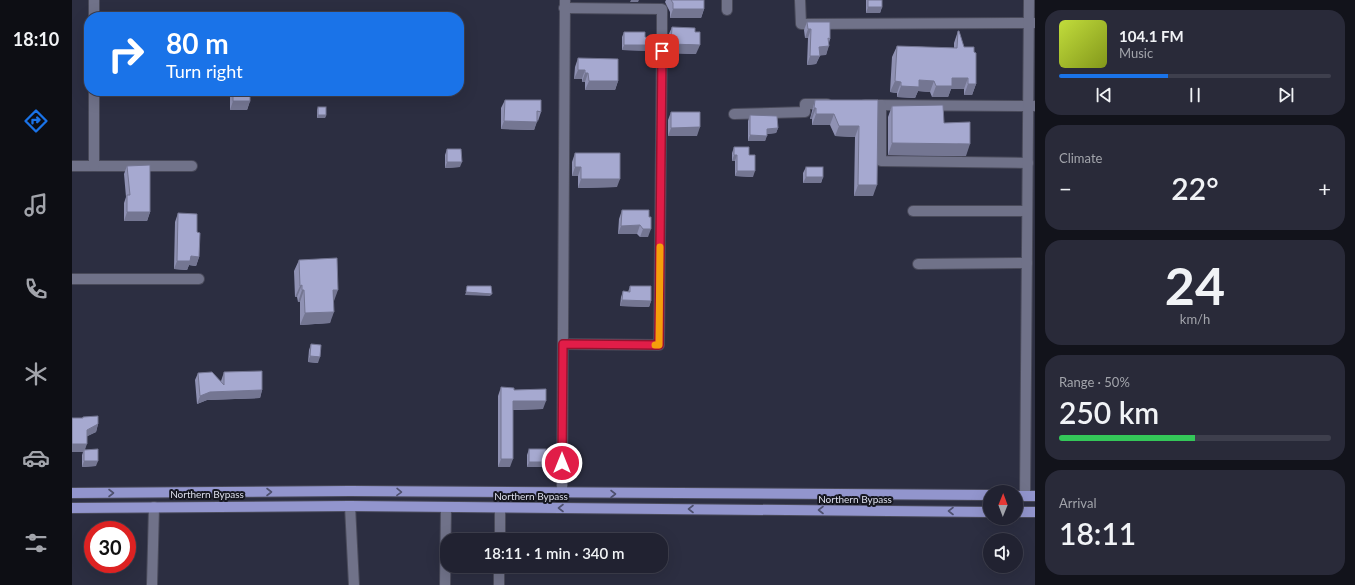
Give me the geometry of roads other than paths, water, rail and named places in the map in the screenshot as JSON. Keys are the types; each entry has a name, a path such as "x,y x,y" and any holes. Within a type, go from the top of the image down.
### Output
{"main road":[{"path":"212,492 212,506"},
{"name":"Northern Bypass","path":"72,493 562,493 983,496"},
{"name":"Northern Bypass","path":"72,508 350,506 983,512"},
{"path":"1023,512 1035,512"}],"street":[{"path":"94,0 94,12"},
{"path":"800,0 801,24 1032,23"},
{"path":"1025,496 1027,211 1031,121 1032,23 1029,0"},
{"path":"562,493 564,4 662,9 659,345 563,344"},
{"path":"94,96 94,166"},
{"path":"734,114 805,112 805,104 836,104"},
{"path":"858,105 1031,106"},
{"path":"881,105 881,161 1028,163"},
{"path":"72,166 192,166"},
{"path":"913,212 1027,211"},
{"path":"918,264 1027,263"},
{"path":"72,279 199,279"},
{"path":"350,506 354,585"},
{"path":"152,585 154,507"},
{"path":"445,585 446,507"},
{"path":"500,508 500,533"},
{"path":"499,573 499,585"}]}
